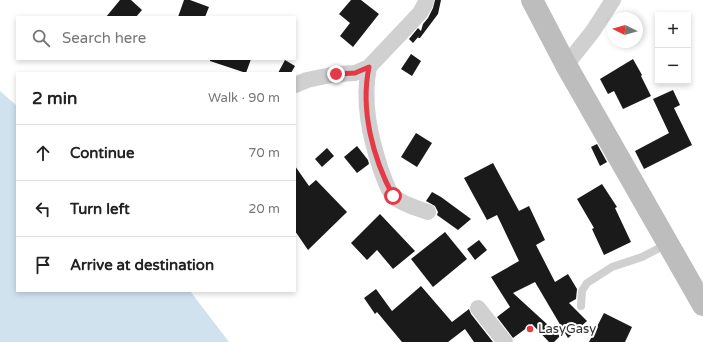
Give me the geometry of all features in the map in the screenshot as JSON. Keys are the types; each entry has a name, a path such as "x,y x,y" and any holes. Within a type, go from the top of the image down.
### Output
{"street":[{"path":"296,85 307,80 336,74 355,73 369,67 420,14 426,0"},
{"path":"532,0 566,65 703,305"},
{"path":"566,65 593,32 613,0"},
{"path":"369,67 366,80 368,122 372,143 384,180 393,196 407,204 428,212"},
{"path":"478,308 504,342"}],"lane":[{"path":"581,306 582,291 587,283 612,267 642,257 668,243"}],"water":[{"path":"0,91 16,105 16,292 191,292 229,342 0,342"}],"building":[{"path":"120,0 131,0 142,10 137,16 107,16"},
{"path":"184,0 190,0 209,7 205,16 178,16"},
{"path":"351,0 361,0 379,14 353,47 340,36 350,23 339,14"},
{"path":"435,0 441,0 438,14 420,38 418,38 419,36 413,43 409,39 418,28 421,31 423,24 433,8"},
{"path":"411,54 421,61 412,76 401,69"},
{"path":"633,59 651,96 623,109 614,91 608,94 600,79"},
{"path":"210,60 251,60 246,72"},
{"path":"285,60 295,66 292,72 279,72"},
{"path":"673,90 680,105 674,108 692,145 644,169 635,151 669,133 653,99"},
{"path":"416,133 432,143 417,167 401,157"},
{"path":"597,144 607,162 600,166 591,147"},
{"path":"357,146 368,160 369,164 357,173 344,157"},
{"path":"327,148 334,156 322,167 315,159"},
{"path":"493,163 519,211 529,206 545,240 536,245 555,282 568,274 577,289 576,299 569,303 587,321 568,338 535,282 513,293 560,336 554,342 549,342 532,324 513,338 497,317 510,307 491,277 519,261 497,215 487,220 464,178"},
{"path":"296,167 309,186 316,180 347,212 308,250 296,232"},
{"path":"602,184 617,207 615,208 631,242 604,255 592,229 594,228 577,199"},
{"path":"432,192 471,219 458,230 437,215 438,212 435,206 426,201"},
{"path":"380,214 415,251 393,269 377,250 367,260 351,243"},
{"path":"445,232 467,259 433,287 411,259"},
{"path":"479,240 487,250 475,260 467,249"},
{"path":"421,286 452,322 469,309 471,314 493,342 474,342 465,329 448,342 402,342 377,312 375,314 364,298 376,289 392,311"},
{"path":"604,313 632,327 625,342 589,342"}],"place":[{"name":"LasyGasy","path":"530,329"}],"route":[{"path":"336,74 355,73 369,67 366,80 368,122 372,143 384,180 393,196"}]}
